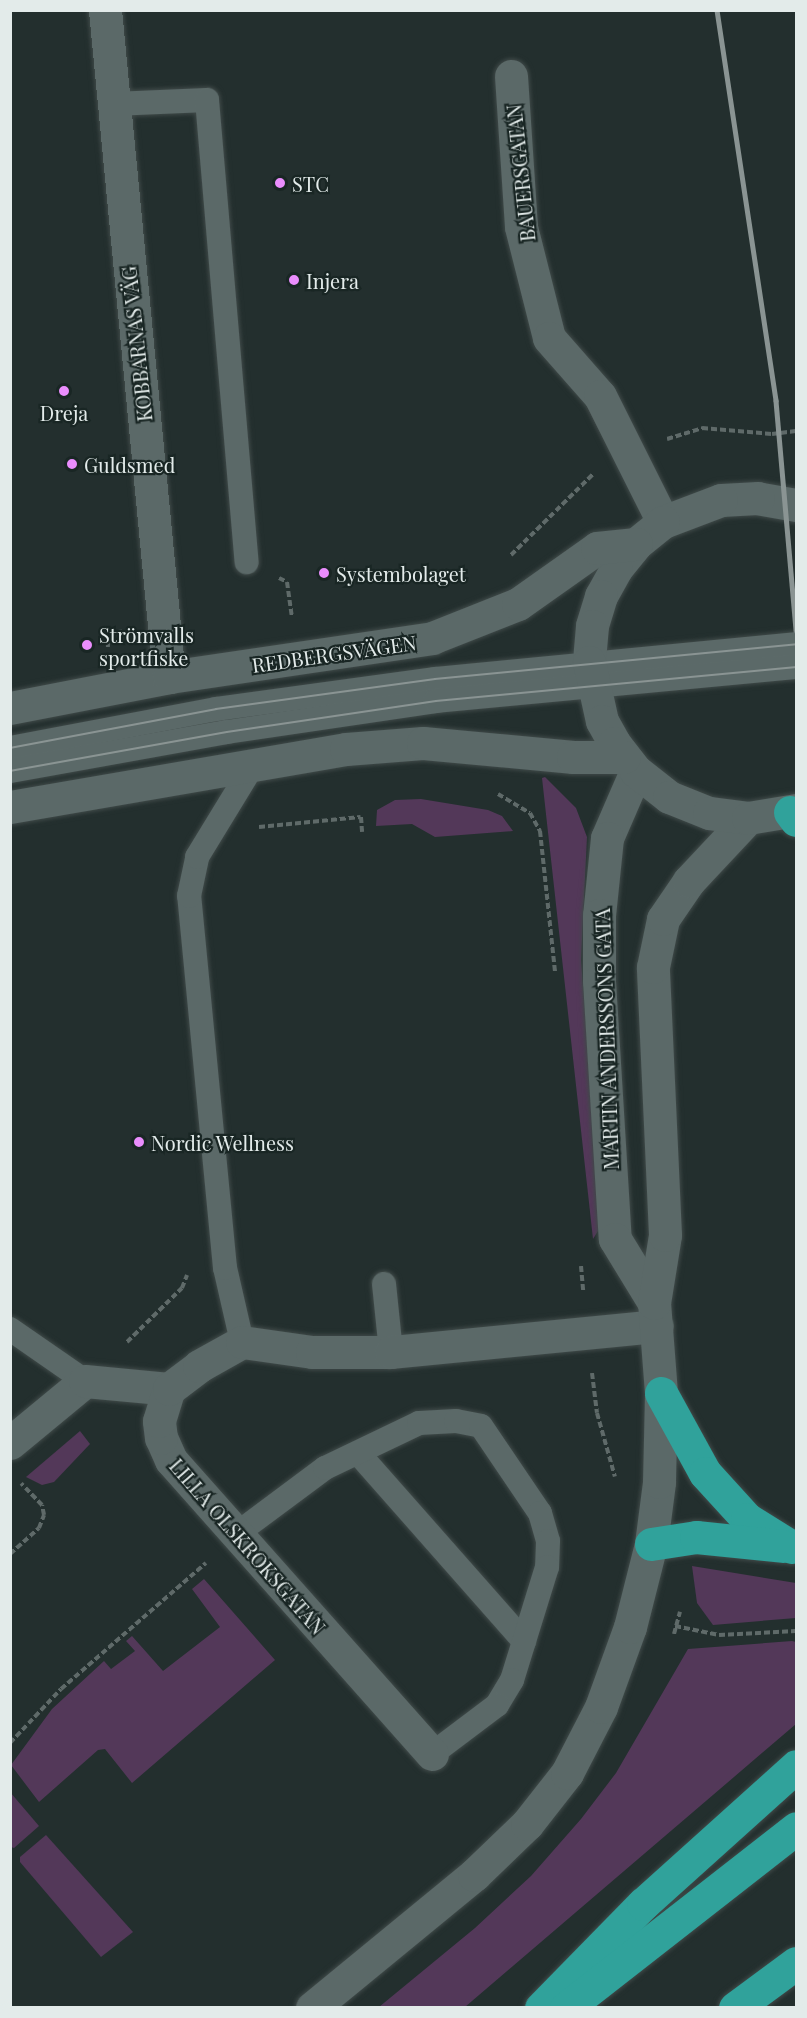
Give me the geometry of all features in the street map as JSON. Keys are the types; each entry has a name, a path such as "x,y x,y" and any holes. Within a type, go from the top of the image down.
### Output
{"highway":[{"path":"661,1393 705,1473 747,1518 794,1547"},
{"path":"651,1544 696,1538 794,1547"},
{"path":"541,2007 643,1904 796,1766"},
{"path":"566,2007 796,1828"},
{"path":"735,2007 796,1964"}],"street":[{"name":"KOBBARNAS VÄG","path":"105,10 169,677"},
{"name":"BAUERSGATAN","path":"511,76 521,227 549,338 600,396 663,522"},
{"path":"794,814 748,818 689,805 669,797 630,764 602,721 591,673 592,626 601,596 616,569 636,544 663,522 721,500 758,498 796,505"},
{"name":"REDBERGSVÄGEN","path":"10,708 169,677 432,638 518,604 597,548 636,544"},
{"path":"10,807 255,762 423,743 630,764"},
{"name":"MARTIN ANDERSSONS GATA","path":"630,764 607,838 599,915 599,981 615,1239 655,1315"},
{"name":"MARTIN ANDERSSONS GATA","path":"312,2007 474,1875 527,1824 567,1773 601,1707 630,1628 651,1544 659,1482 661,1393 655,1315 665,1235 653,967 663,919 689,882 748,818"},
{"path":"10,1443 85,1381 170,1389 199,1366 242,1342 312,1352 391,1352 655,1315"},
{"name":"LILLA OLSKROKSGATAN","path":"170,1389 159,1421 161,1438 171,1460 238,1532 299,1608 432,1754"}],"lane":[{"path":"113,104 207,100 247,562"},
{"path":"10,771 591,673 796,644"},
{"path":"10,748 227,708 591,673 796,667"},
{"path":"242,1342 225,1268 189,896 197,857 210,832 255,762"},
{"path":"384,1284 391,1352"},
{"path":"10,1329 85,1381"},
{"path":"238,1532 325,1468 419,1423 456,1421 481,1426 540,1513 548,1540 540,1597 512,1680 497,1705 432,1754"},
{"path":"358,1453 524,1641"}],"path":[{"path":"247,562 287,582 293,623"},
{"path":"210,832 361,817 362,831"},
{"path":"85,1381 182,1288 189,1269"},
{"path":"10,1554 39,1528 44,1515 42,1505 18,1480"},
{"path":"10,1743 61,1689 238,1532"},
{"path":"677,1626 719,1635 796,1631"}],"shaded area":[{"path":"545,777 576,808 587,837 581,960 598,1181 598,1231 593,1239 542,778"},
{"path":"421,799 488,810 502,816 513,831 435,837 412,824 376,826 377,810 395,800"},
{"path":"80,1431 90,1444 54,1482 42,1485 26,1477"},
{"path":"692,1566 796,1583 796,1618 713,1625 697,1603"},
{"path":"204,1579 275,1660 132,1783 105,1749 98,1750 39,1802 11,1765 52,1709 104,1661 111,1669 135,1651 126,1641 132,1636 163,1671 220,1627 192,1589"},
{"path":"796,1642 796,1724 465,2007 379,2007 475,1928 531,1876 581,1819 616,1773 688,1649"},
{"path":"10,1792 39,1826 14,1848 11,1847"},
{"path":"46,1835 133,1932 101,1957 20,1862 20,1857"}],"tram line":[{"path":"10,748 216,709 435,679 796,644"},
{"path":"10,771 227,732 436,701 796,667"}],"railway":[{"path":"717,10 776,401 796,630"}],"place":[{"name":"STC","path":"280,183"},
{"name":"Injera","path":"294,280"},
{"name":"Dreja","path":"64,391"},
{"name":"Guldsmed","path":"72,464"},
{"name":"Systembolaget","path":"324,573"},
{"name":"Strömvalls sportfiske","path":"87,645"},
{"name":"Nordic Wellness","path":"139,1142"}]}
